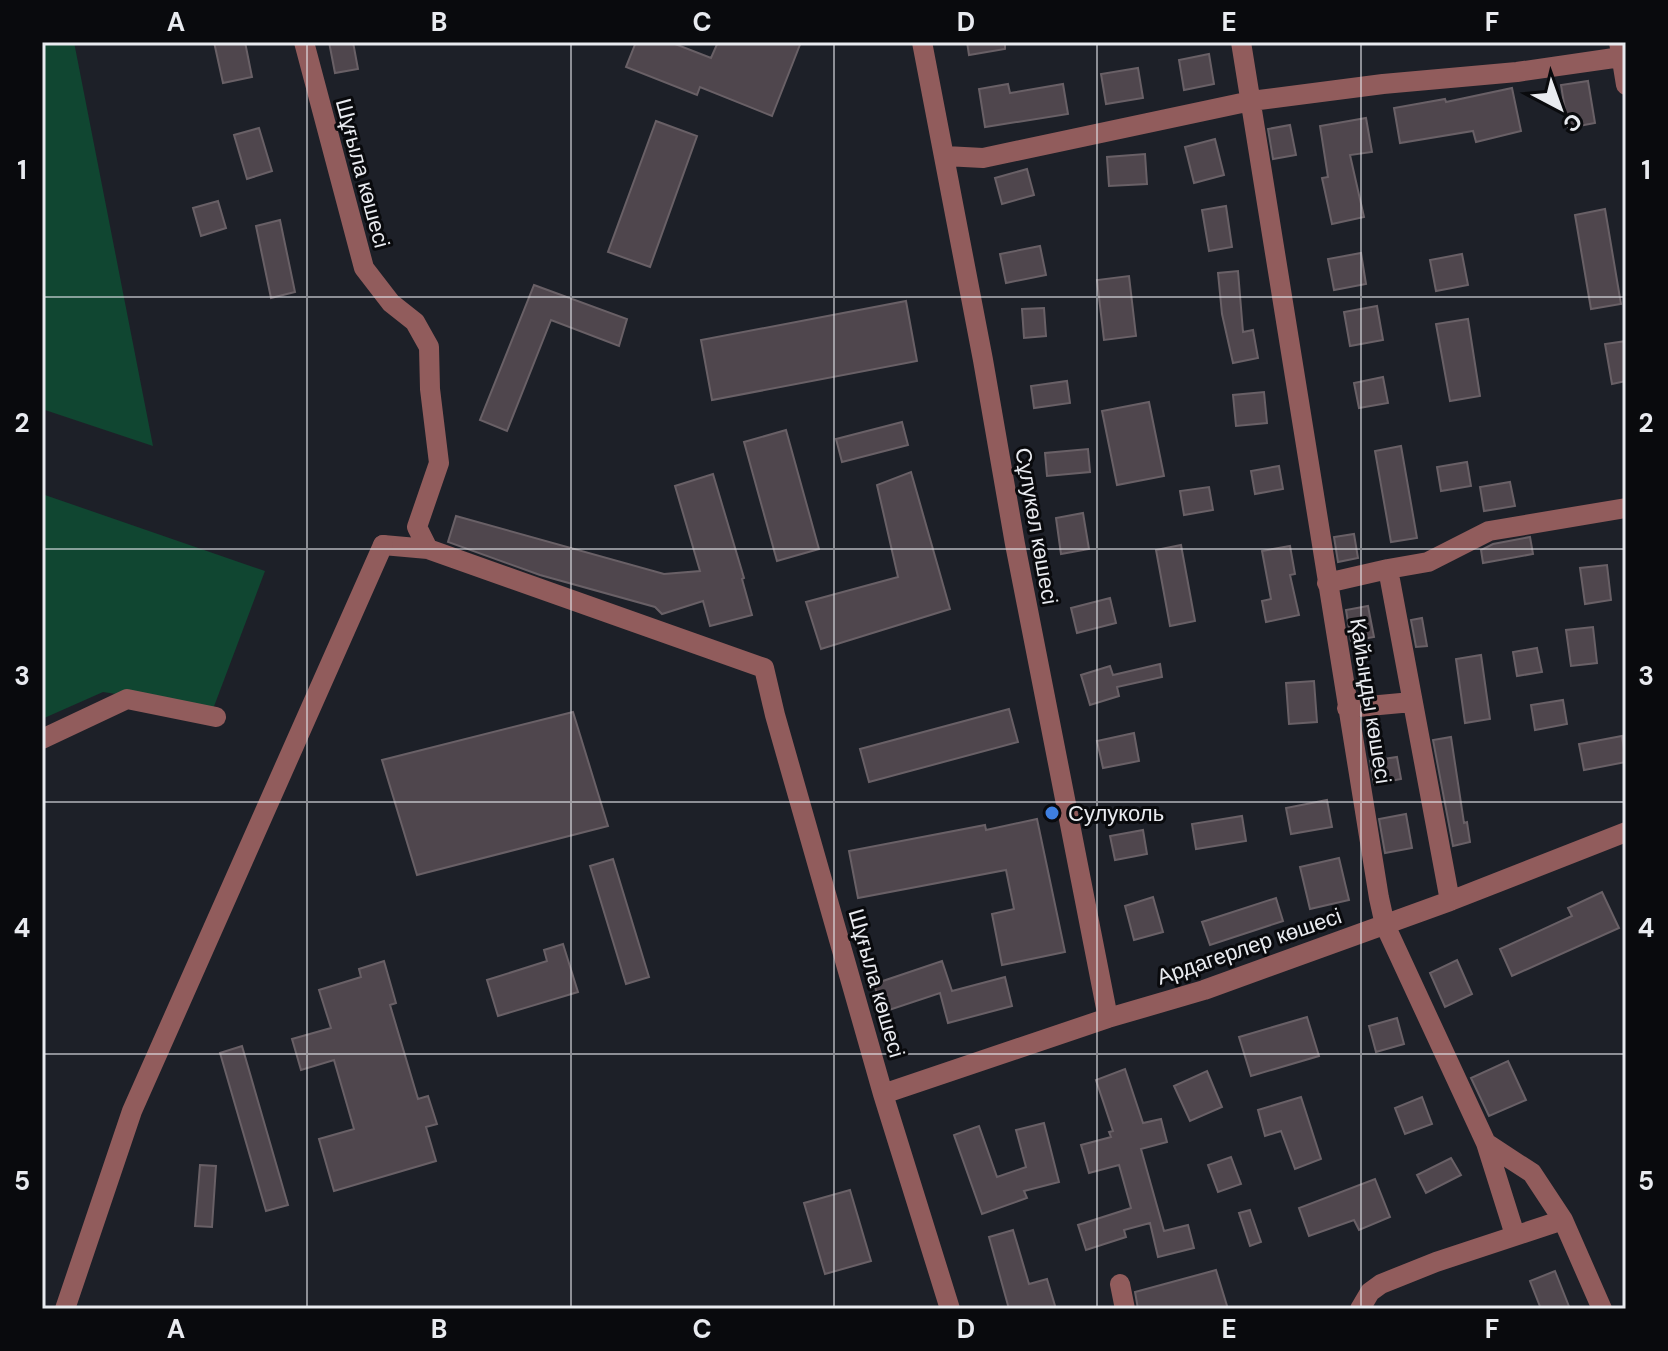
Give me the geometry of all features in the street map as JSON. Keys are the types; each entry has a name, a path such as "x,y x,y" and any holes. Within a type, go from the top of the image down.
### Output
{"street":[{"name":"Шұғыла көшесі","path":"304,42 364,268 391,303 415,322 429,347 430,389 439,463 417,527 428,549 764,668 883,1094 950,1309"},
{"name":"Сұлукөл көшесі","path":"922,42 1015,544 1108,1018"},
{"name":"Қайыңды көшесі","path":"1241,42 1347,708 1385,925 1486,1143 1515,1235"},
{"path":"945,156 983,158 1251,101 1383,84 1517,72 1620,49 1626,85"},
{"path":"1327,583 1428,562 1489,531 1626,508"},
{"path":"65,1309 132,1111 383,545 428,549"},
{"path":"1388,569 1450,901"},
{"path":"42,739 127,699 216,717"},
{"path":"1347,708 1412,702"},
{"name":"Ардагерлер көшесі","path":"883,1094 1108,1018 1204,990 1450,901 1626,832"},
{"path":"1486,1143 1532,1173 1563,1220 1602,1309"},
{"path":"1360,1309 1370,1292 1381,1284 1563,1220"},
{"path":"1120,1284 1125,1309"}],"green space":[{"path":"42,42 74,42 153,446 42,409"},
{"path":"42,494 265,571 213,709 103,692 42,719"}],"building":[{"path":"214,42 245,42 252,77 223,83"},
{"path":"329,42 353,42 358,69 335,73"},
{"path":"636,42 670,42 711,58 718,42 801,42 772,116 700,87 697,95 626,67"},
{"path":"967,42 1005,42 1005,49 969,55"},
{"path":"1209,54 1214,84 1184,90 1179,60"},
{"path":"1138,68 1143,98 1106,104 1101,74"},
{"path":"1588,81 1595,123 1568,128 1561,85"},
{"path":"1008,84 1010,93 1063,84 1068,114 985,127 979,89"},
{"path":"1512,88 1521,131 1476,142 1473,131 1400,143 1394,108 1445,99 1446,102"},
{"path":"1366,118 1372,152 1350,155 1364,217 1332,224 1322,178 1328,177 1320,126"},
{"path":"656,121 697,136 650,267 608,252"},
{"path":"1290,125 1296,155 1273,159 1268,129"},
{"path":"259,128 272,171 247,179 234,135"},
{"path":"1215,139 1224,175 1194,183 1185,147"},
{"path":"1145,154 1147,184 1109,186 1107,157"},
{"path":"1027,169 1034,195 1002,204 995,178"},
{"path":"218,201 226,228 201,236 193,208"},
{"path":"1226,206 1232,247 1209,251 1202,210"},
{"path":"1605,209 1621,304 1591,309 1575,215"},
{"path":"280,220 295,292 271,298 256,226"},
{"path":"1040,246 1046,275 1006,283 1000,254"},
{"path":"1361,253 1366,284 1334,290 1328,259"},
{"path":"1462,254 1468,285 1436,291 1430,260"},
{"path":"1238,271 1243,332 1253,330 1258,358 1233,363 1222,314 1218,273"},
{"path":"1129,276 1136,336 1104,340 1097,280"},
{"path":"534,285 627,319 619,346 551,320 507,431 480,420"},
{"path":"906,301 917,361 712,400 701,340"},
{"path":"1377,306 1383,340 1350,346 1344,312"},
{"path":"1044,308 1046,336 1024,338 1022,309"},
{"path":"1468,319 1480,396 1450,401 1436,324"},
{"path":"1626,341 1626,381 1612,384 1605,344"},
{"path":"1383,377 1388,403 1359,408 1354,383"},
{"path":"1067,381 1070,403 1034,408 1031,386"},
{"path":"1264,392 1267,423 1236,426 1233,395"},
{"path":"1149,402 1164,476 1117,485 1102,411"},
{"path":"902,422 908,445 842,462 836,439"},
{"path":"786,430 819,549 777,561 744,442"},
{"path":"1401,446 1417,538 1391,542 1375,451"},
{"path":"1088,449 1090,472 1047,476 1045,453"},
{"path":"1467,462 1471,486 1441,491 1437,467"},
{"path":"1279,466 1283,489 1255,494 1251,471"},
{"path":"911,472 950,609 821,649 806,602 898,577 877,485"},
{"path":"713,474 752,615 710,626 703,601 662,614 655,607 540,575 448,542 456,516 664,574 700,571 675,486"},
{"path":"1510,482 1515,506 1484,511 1480,487"},
{"path":"1209,487 1213,510 1184,515 1180,491"},
{"path":"1083,513 1089,549 1061,554 1056,518"},
{"path":"1354,534 1358,558 1338,562 1334,537"},
{"path":"1530,537 1533,554 1483,563 1481,550 1493,544"},
{"path":"1181,545 1195,621 1170,626 1156,550"},
{"path":"1290,546 1295,574 1290,575 1299,615 1266,622 1262,601 1271,599 1262,551"},
{"path":"1607,565 1611,600 1585,604 1580,568"},
{"path":"1110,598 1116,623 1077,633 1071,608"},
{"path":"1368,606 1374,637 1351,641 1346,610"},
{"path":"1422,618 1427,646 1416,647 1411,620"},
{"path":"1593,627 1597,663 1571,666 1566,630"},
{"path":"1537,648 1542,672 1517,676 1513,652"},
{"path":"1481,655 1490,719 1465,723 1456,659"},
{"path":"1160,664 1162,677 1117,687 1119,696 1090,705 1081,675 1110,666 1113,675"},
{"path":"1314,681 1317,722 1289,724 1286,683"},
{"path":"1563,700 1567,724 1535,730 1531,705"},
{"path":"1009,709 1018,742 869,782 860,749"},
{"path":"573,712 608,826 417,875 382,760"},
{"path":"1134,733 1139,761 1103,768 1097,741"},
{"path":"1622,736 1626,762 1584,770 1579,744"},
{"path":"1451,737 1464,823 1467,822 1470,842 1453,846 1433,740"},
{"path":"1397,757 1401,779 1374,784 1370,761"},
{"path":"1327,800 1332,827 1291,834 1286,808"},
{"path":"1406,814 1412,848 1385,853 1379,819"},
{"path":"1242,816 1246,841 1196,849 1192,824"},
{"path":"1037,819 1065,952 1002,965 992,914 1014,909 1006,870 858,898 849,851 985,825 986,830"},
{"path":"1143,830 1147,854 1115,860 1110,836"},
{"path":"1339,858 1349,900 1310,909 1300,867"},
{"path":"613,859 649,977 626,984 590,866"},
{"path":"1602,892 1619,928 1512,976 1500,949 1572,916 1568,908"},
{"path":"1153,897 1163,932 1134,940 1125,906"},
{"path":"1276,898 1283,921 1210,945 1202,922"},
{"path":"563,944 578,992 498,1016 487,980 547,961 544,950"},
{"path":"1457,960 1472,994 1445,1007 1430,973"},
{"path":"384,961 396,1003 390,1005 418,1099 428,1096 437,1124 426,1127 436,1161 334,1191 319,1139 354,1129 334,1060 301,1070 292,1039 331,1028 319,990 361,977 359,969"},
{"path":"942,961 952,991 1005,977 1012,1006 948,1023 940,993 883,1012 874,984"},
{"path":"1307,1017 1319,1056 1251,1076 1239,1037"},
{"path":"1397,1018 1404,1044 1376,1052 1369,1026"},
{"path":"242,1046 288,1205 266,1211 220,1053"},
{"path":"1508,1061 1526,1100 1489,1116 1471,1078"},
{"path":"1125,1069 1143,1123 1161,1119 1167,1142 1141,1149 1164,1231 1188,1225 1194,1248 1158,1257 1150,1223 1124,1230 1126,1237 1086,1250 1078,1225 1131,1208 1119,1165 1089,1173 1081,1145 1111,1137 1109,1132 1113,1131 1096,1080"},
{"path":"1207,1071 1222,1107 1190,1121 1174,1086"},
{"path":"1301,1097 1321,1159 1295,1169 1281,1131 1265,1136 1258,1110"},
{"path":"1422,1097 1432,1124 1405,1134 1395,1108"},
{"path":"1044,1123 1059,1182 1024,1191 1027,1198 982,1214 954,1135 979,1126 997,1177 1026,1167 1016,1130"},
{"path":"1231,1157 1241,1184 1218,1192 1208,1165"},
{"path":"1451,1158 1461,1175 1426,1193 1417,1175"},
{"path":"200,1165 216,1166 212,1227 195,1226"},
{"path":"1375,1179 1390,1217 1359,1230 1354,1220 1309,1236 1299,1208"},
{"path":"850,1190 871,1261 825,1274 804,1203"},
{"path":"1250,1210 1261,1242 1250,1246 1239,1213"},
{"path":"1013,1230 1029,1284 1047,1279 1056,1309 1009,1309 989,1237"},
{"path":"1216,1270 1228,1309 1138,1309 1135,1292"},
{"path":"1555,1271 1570,1309 1541,1309 1530,1281"}],"place":[{"name":"Сулуколь","path":"1052,813"}]}
